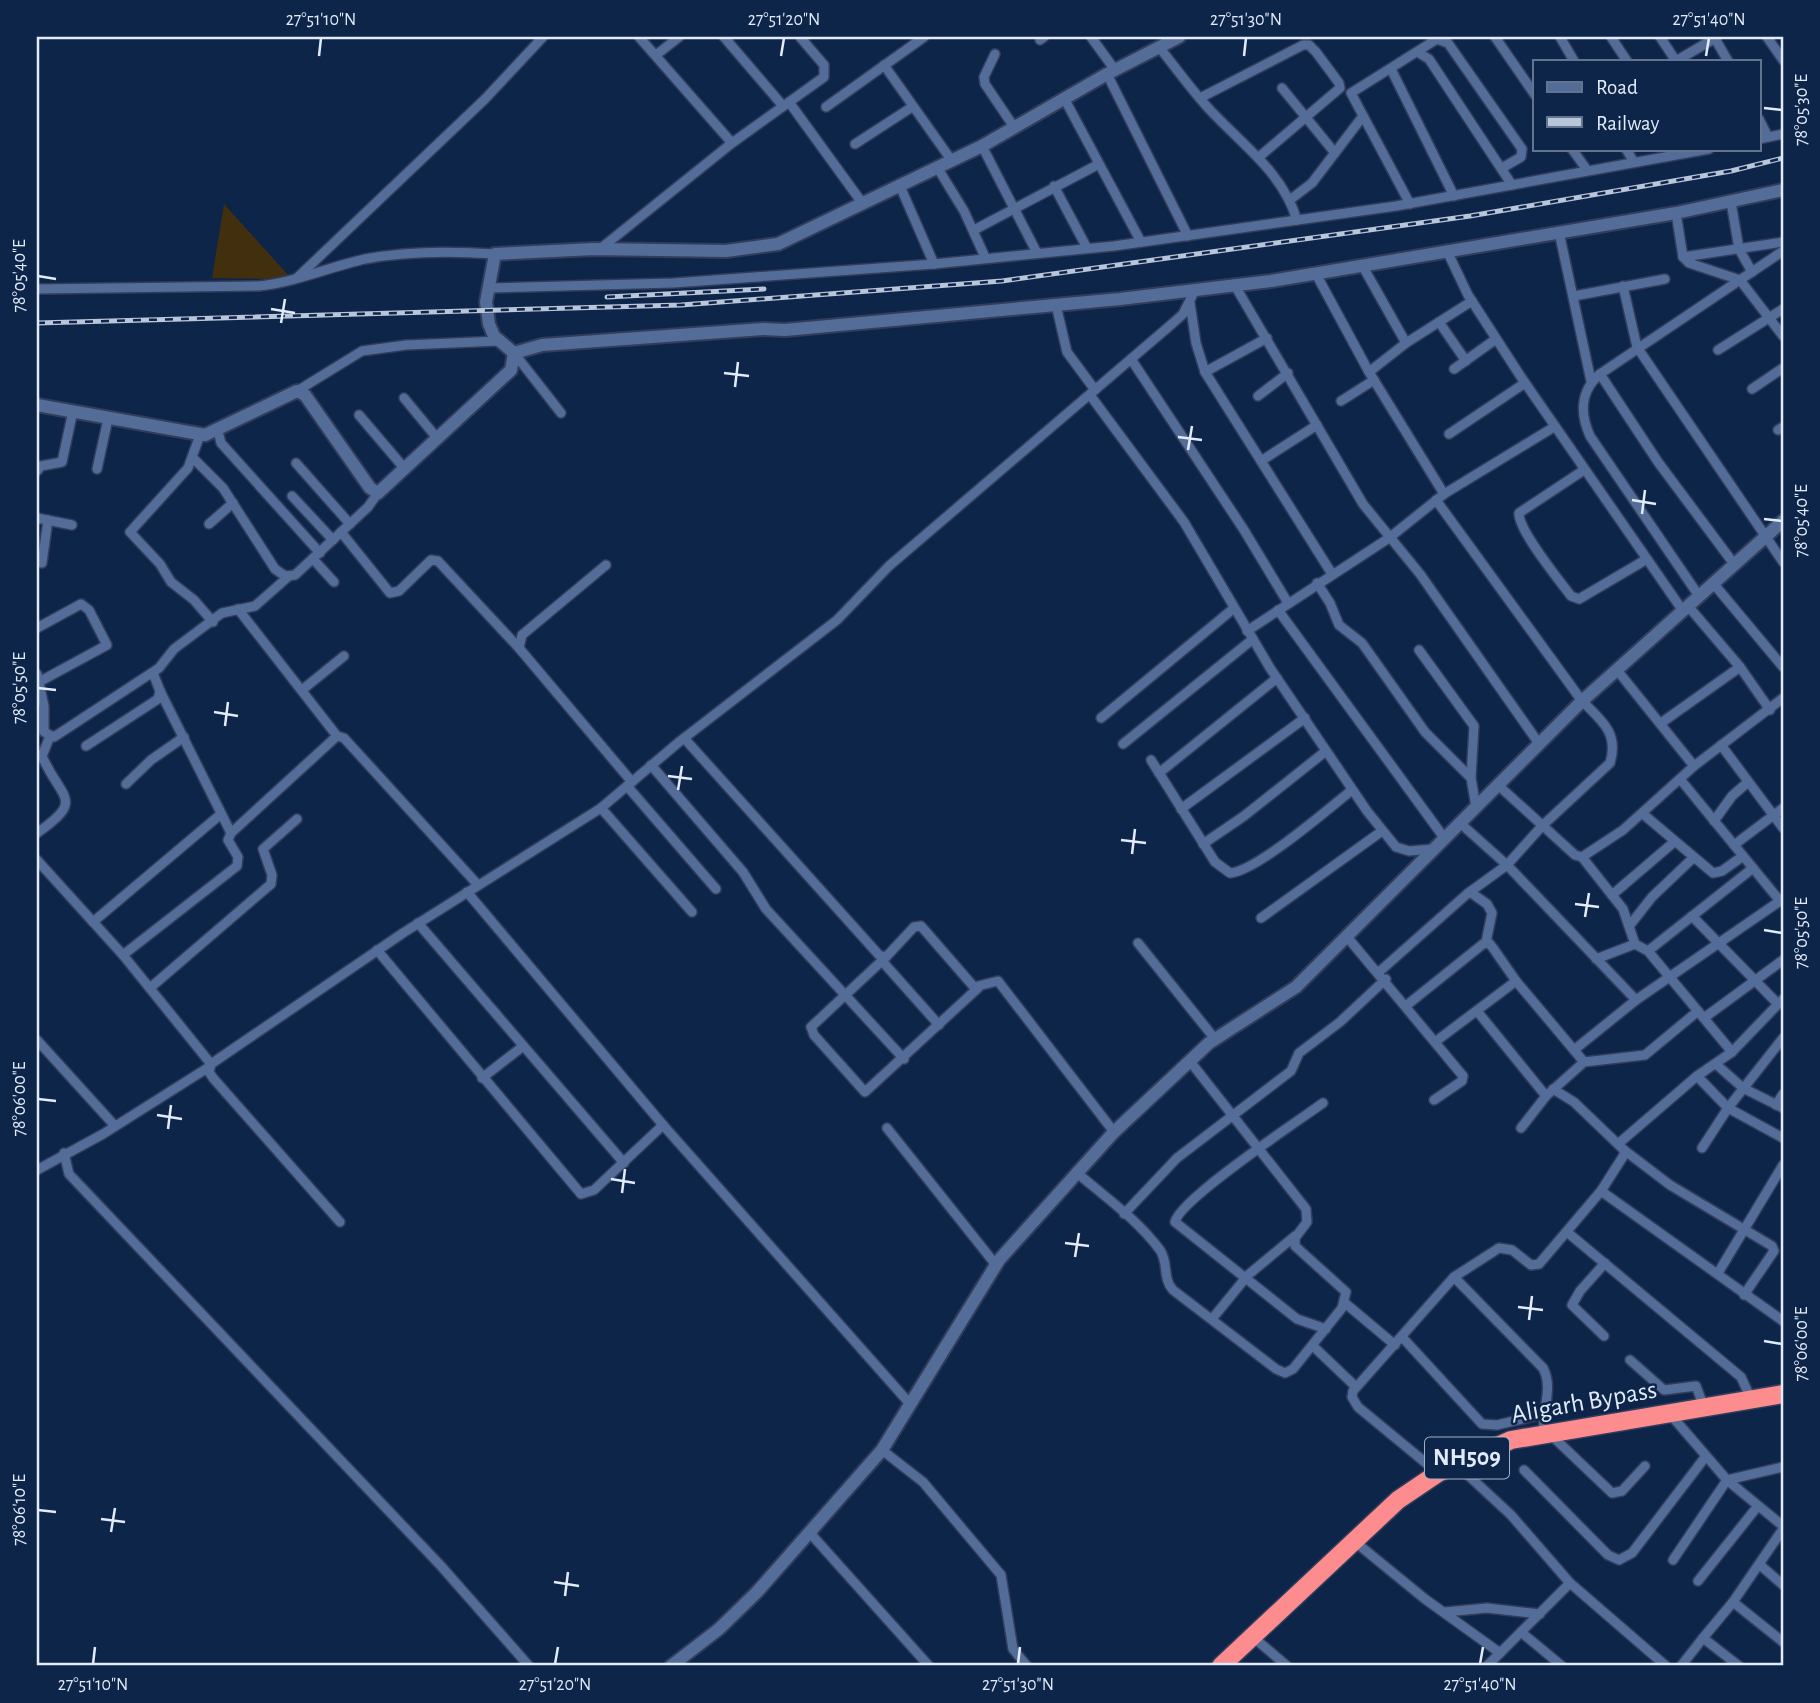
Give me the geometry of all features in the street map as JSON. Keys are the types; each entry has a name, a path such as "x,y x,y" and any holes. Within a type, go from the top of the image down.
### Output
{"highway":[{"name":"Aligarh Bypass","path":"1221,1666 1398,1500 1456,1464 1545,1426 1669,1413 1703,1403 1752,1401 1783,1394"}],"street":[{"path":"295,281 485,99 543,37"},
{"path":"639,37 732,143"},
{"path":"656,55 679,37"},
{"path":"724,37 786,104 863,204"},
{"path":"600,249 732,143 825,74 824,65 800,37"},
{"path":"826,107 924,37"},
{"path":"1091,37 1111,71 1188,236"},
{"path":"1495,37 1533,92"},
{"path":"1560,37 1573,60"},
{"path":"1611,37 1626,60"},
{"path":"1660,37 1675,60"},
{"path":"1678,60 1715,37 1727,60"},
{"path":"1767,37 1783,60"},
{"path":"1410,204 1352,91 1419,53 1437,39 1448,43 1522,149 1521,157 1502,168"},
{"path":"37,289 215,287 295,281 384,256 600,249 726,251 763,248 788,240 982,146 1168,41 1200,98 1259,157 1291,200 1297,220"},
{"path":"1200,98 1306,44 1322,59 1340,88 1259,157"},
{"path":"1419,53 1429,59 1512,185"},
{"path":"995,54 984,77 985,84 1014,127"},
{"path":"884,65 952,161"},
{"path":"1391,69 1454,196"},
{"path":"1282,88 1335,153"},
{"path":"1064,98 1141,242"},
{"path":"855,144 912,107"},
{"path":"1291,200 1308,187 1363,116"},
{"path":"1764,138 1783,134"},
{"path":"982,146 1036,251"},
{"path":"1573,150 1587,170"},
{"path":"1627,150 1634,162"},
{"path":"488,288 673,283 934,264 1036,251 1141,242 1410,204 1681,151"},
{"path":"974,230 1099,164"},
{"path":"937,167 974,230 985,257"},
{"path":"900,186 934,264"},
{"path":"1054,186 1087,248"},
{"path":"514,353 542,345 626,337 785,330 1195,290 1448,253 1676,213 1783,190"},
{"path":"1731,202 1739,249 1752,272"},
{"path":"1676,213 1683,257 1689,263 1740,280 1783,337"},
{"path":"1559,232 1591,381 1583,415 1590,436 1699,596"},
{"path":"1683,257 1783,243"},
{"path":"1591,381 1637,347 1783,251"},
{"path":"1448,253 1472,301 1584,470 1647,559 1685,608 1740,667 1770,710"},
{"path":"495,254 486,302 489,324 499,341 514,353 561,413"},
{"path":"1362,265 1406,343"},
{"path":"1124,1214 1169,1166 1231,1115 1291,1071 1299,1053 1340,1022 1383,976 1470,892 1507,865 1542,826 1610,763 1614,749 1612,734 1582,701 1440,497 1316,274"},
{"path":"1574,296 1665,279"},
{"path":"1234,284 1359,498 1420,574 1540,745"},
{"path":"1623,286 1637,347 1783,562"},
{"path":"37,1170 115,1126 210,1065 377,950 601,807 684,738 837,620 889,566 1174,323 1190,303 1195,290"},
{"path":"1341,401 1406,343 1472,301"},
{"path":"1190,303 1196,343 1205,372 1332,574"},
{"path":"1056,305 1067,352 1184,522 1233,609 1352,789 1382,831 1403,850 1433,849"},
{"path":"1718,350 1783,309"},
{"path":"1439,322 1466,361"},
{"path":"1205,372 1267,338"},
{"path":"1454,369 1496,339"},
{"path":"37,405 200,435 218,431 297,391 362,351 406,345 499,341"},
{"path":"37,833 59,818 65,807 64,796 42,756 50,736 68,729 153,673 162,666 174,649 214,622 225,611 255,606 289,576 295,575 341,533 378,493 508,375 515,359 514,353"},
{"path":"1131,359 1244,530 1288,603"},
{"path":"1752,389 1783,368"},
{"path":"1258,396 1288,373"},
{"path":"1600,374 1658,461 1734,564"},
{"path":"1449,434 1525,383"},
{"path":"297,391 305,395 370,488 378,493"},
{"path":"404,398 438,438"},
{"path":"37,471 41,466 62,463 73,411"},
{"path":"359,415 405,469"},
{"path":"97,469 108,419"},
{"path":"1261,461 1317,425"},
{"path":"1124,744 1278,610 1389,538 1440,497 1554,427"},
{"path":"218,431 221,443 316,556 334,582"},
{"path":"200,435 194,458 130,532 160,564 171,582 194,600 214,622"},
{"path":"194,458 223,488 275,569 289,576"},
{"path":"296,464 350,524"},
{"path":"1584,470 1519,513 1519,521 1566,589 1579,599 1647,559"},
{"path":"292,496 333,540"},
{"path":"209,524 233,503"},
{"path":"37,518 72,525"},
{"path":"43,563 48,520"},
{"path":"671,1666 719,1629 810,1533 882,1450 996,1265 1114,1132 1189,1060 1215,1039 1279,1000 1348,938 1582,701 1783,522"},
{"path":"341,533 390,593 399,591 431,560 438,561 519,649 716,889"},
{"path":"519,649 522,635 606,565"},
{"path":"1317,583 1330,603 1339,625 1362,643 1429,738 1471,778"},
{"path":"1713,583 1783,667"},
{"path":"37,628 81,604 89,610 107,645 38,680 44,706 43,729 50,736"},
{"path":"238,609 337,736 344,738 478,886"},
{"path":"1101,718 1233,609"},
{"path":"1278,610 1445,839"},
{"path":"1419,650 1474,726 1471,778 1476,807"},
{"path":"302,690 344,656"},
{"path":"1661,723 1740,667"},
{"path":"1618,670 1694,766"},
{"path":"153,673 230,833"},
{"path":"1159,773 1277,678"},
{"path":"86,746 158,699 160,691"},
{"path":"1582,857 1643,814 1694,766 1782,703"},
{"path":"1181,809 1305,718"},
{"path":"123,955 237,866 238,857 228,840 230,833 337,736"},
{"path":"126,784 154,758 184,737"},
{"path":"684,738 884,959 939,1025"},
{"path":"1721,746 1783,828"},
{"path":"1203,844 1244,817 1326,751"},
{"path":"1151,760 1203,844 1225,871 1244,870 1352,789"},
{"path":"651,765 743,872 757,898 904,1059"},
{"path":"1574,1050 1636,999 1720,945 1782,900 1742,856 1680,779"},
{"path":"1714,821 1732,796 1748,782"},
{"path":"1499,786 1575,855 1582,857 1623,909 1635,944 1647,951 1732,1052"},
{"path":"601,807 692,912"},
{"path":"1734,845 1783,808"},
{"path":"93,922 221,814"},
{"path":"1643,814 1693,859 1713,873 1722,871 1742,856"},
{"path":"150,988 271,884 272,875 263,849 297,818"},
{"path":"1460,822 1507,865 1636,999"},
{"path":"1262,918 1382,831"},
{"path":"1612,895 1674,842"},
{"path":"1630,925 1652,897 1693,859"},
{"path":"37,860 123,955 210,1065 213,1078 340,1222"},
{"path":"1647,951 1753,868"},
{"path":"467,892 663,1125 911,1405"},
{"path":"1407,1005 1486,942 1492,913 1487,904 1470,892"},
{"path":"1621,1147 1697,1076 1717,1065 1732,1052 1780,1002 1692,916"},
{"path":"418,923 624,1163"},
{"path":"978,988 971,985 921,926 914,927 884,959 813,1023 812,1032 861,1090 867,1092 978,988 991,981 1001,985 1114,1132"},
{"path":"1348,938 1407,1005 1464,1079 1434,1100"},
{"path":"1486,942 1584,1062"},
{"path":"1138,943 1215,1039"},
{"path":"1596,960 1635,944"},
{"path":"377,950 582,1194 594,1190 663,1125"},
{"path":"1521,1128 1550,1092 1584,1062 1645,1055 1783,960"},
{"path":"1436,1042 1516,981"},
{"path":"1477,1011 1550,1092 1574,1102 1621,1147 1670,1185 1772,1246 1774,1251 1744,1295"},
{"path":"1702,1149 1728,1108 1783,1038"},
{"path":"37,1040 115,1126"},
{"path":"482,1078 522,1047"},
{"path":"1189,1060 1306,1209 1307,1222 1297,1235 1244,1279 1212,1319"},
{"path":"1717,1065 1743,1088 1780,1106 1783,1094"},
{"path":"1697,1076 1728,1108 1783,1138"},
{"path":"1323,1103 1198,1195 1175,1218 1178,1226 1244,1279 1306,1324 1326,1329"},
{"path":"887,1128 996,1265"},
{"path":"1438,1473 1358,1407 1352,1397 1356,1387 1454,1277 1499,1248 1512,1250 1535,1265 1567,1233 1601,1191 1624,1156 1621,1147"},
{"path":"64,1153 69,1174 441,1566 529,1666"},
{"path":"1718,1273 1783,1165"},
{"path":"1076,1172 1161,1251 1166,1258 1169,1286 1276,1369 1285,1373 1293,1369 1326,1329 1345,1303 1346,1292 1295,1246 1297,1235"},
{"path":"1601,1191 1783,1321"},
{"path":"1567,1233 1741,1377 1752,1401"},
{"path":"1604,1336 1572,1305 1605,1264"},
{"path":"1454,1277 1543,1368 1548,1388 1545,1426"},
{"path":"1345,1303 1399,1341 1482,1424 1545,1426 1612,1493 1622,1492 1645,1466"},
{"path":"1313,1346 1356,1387"},
{"path":"1629,1360 1664,1391 1693,1385 1703,1403"},
{"path":"1669,1413 1727,1480 1783,1528 1733,1602 1681,1666"},
{"path":"882,1450 923,1482 1001,1575 1013,1649 1027,1666"},
{"path":"1524,1470 1608,1555 1619,1560 1632,1553 1706,1456"},
{"path":"1456,1464 1511,1515 1570,1583 1666,1666"},
{"path":"1673,1560 1727,1480 1783,1467"},
{"path":"1698,1581 1757,1507"},
{"path":"810,1533 929,1666"},
{"path":"1354,1541 1500,1653"},
{"path":"1760,1565 1783,1585"},
{"path":"1487,1666 1570,1583"},
{"path":"1733,1602 1783,1642"},
{"path":"1445,1612 1487,1608 1540,1614"},
{"path":"1521,1632 1562,1666"},
{"path":"1253,1637 1287,1666"},
{"path":"1703,1637 1739,1666"}],"shaded area":[{"path":"224,204 289,276 279,279 212,278"}],"railway":[{"path":"37,323 681,305 1002,281 1470,216 1731,171 1783,158"},
{"path":"607,297 764,289"}]}
